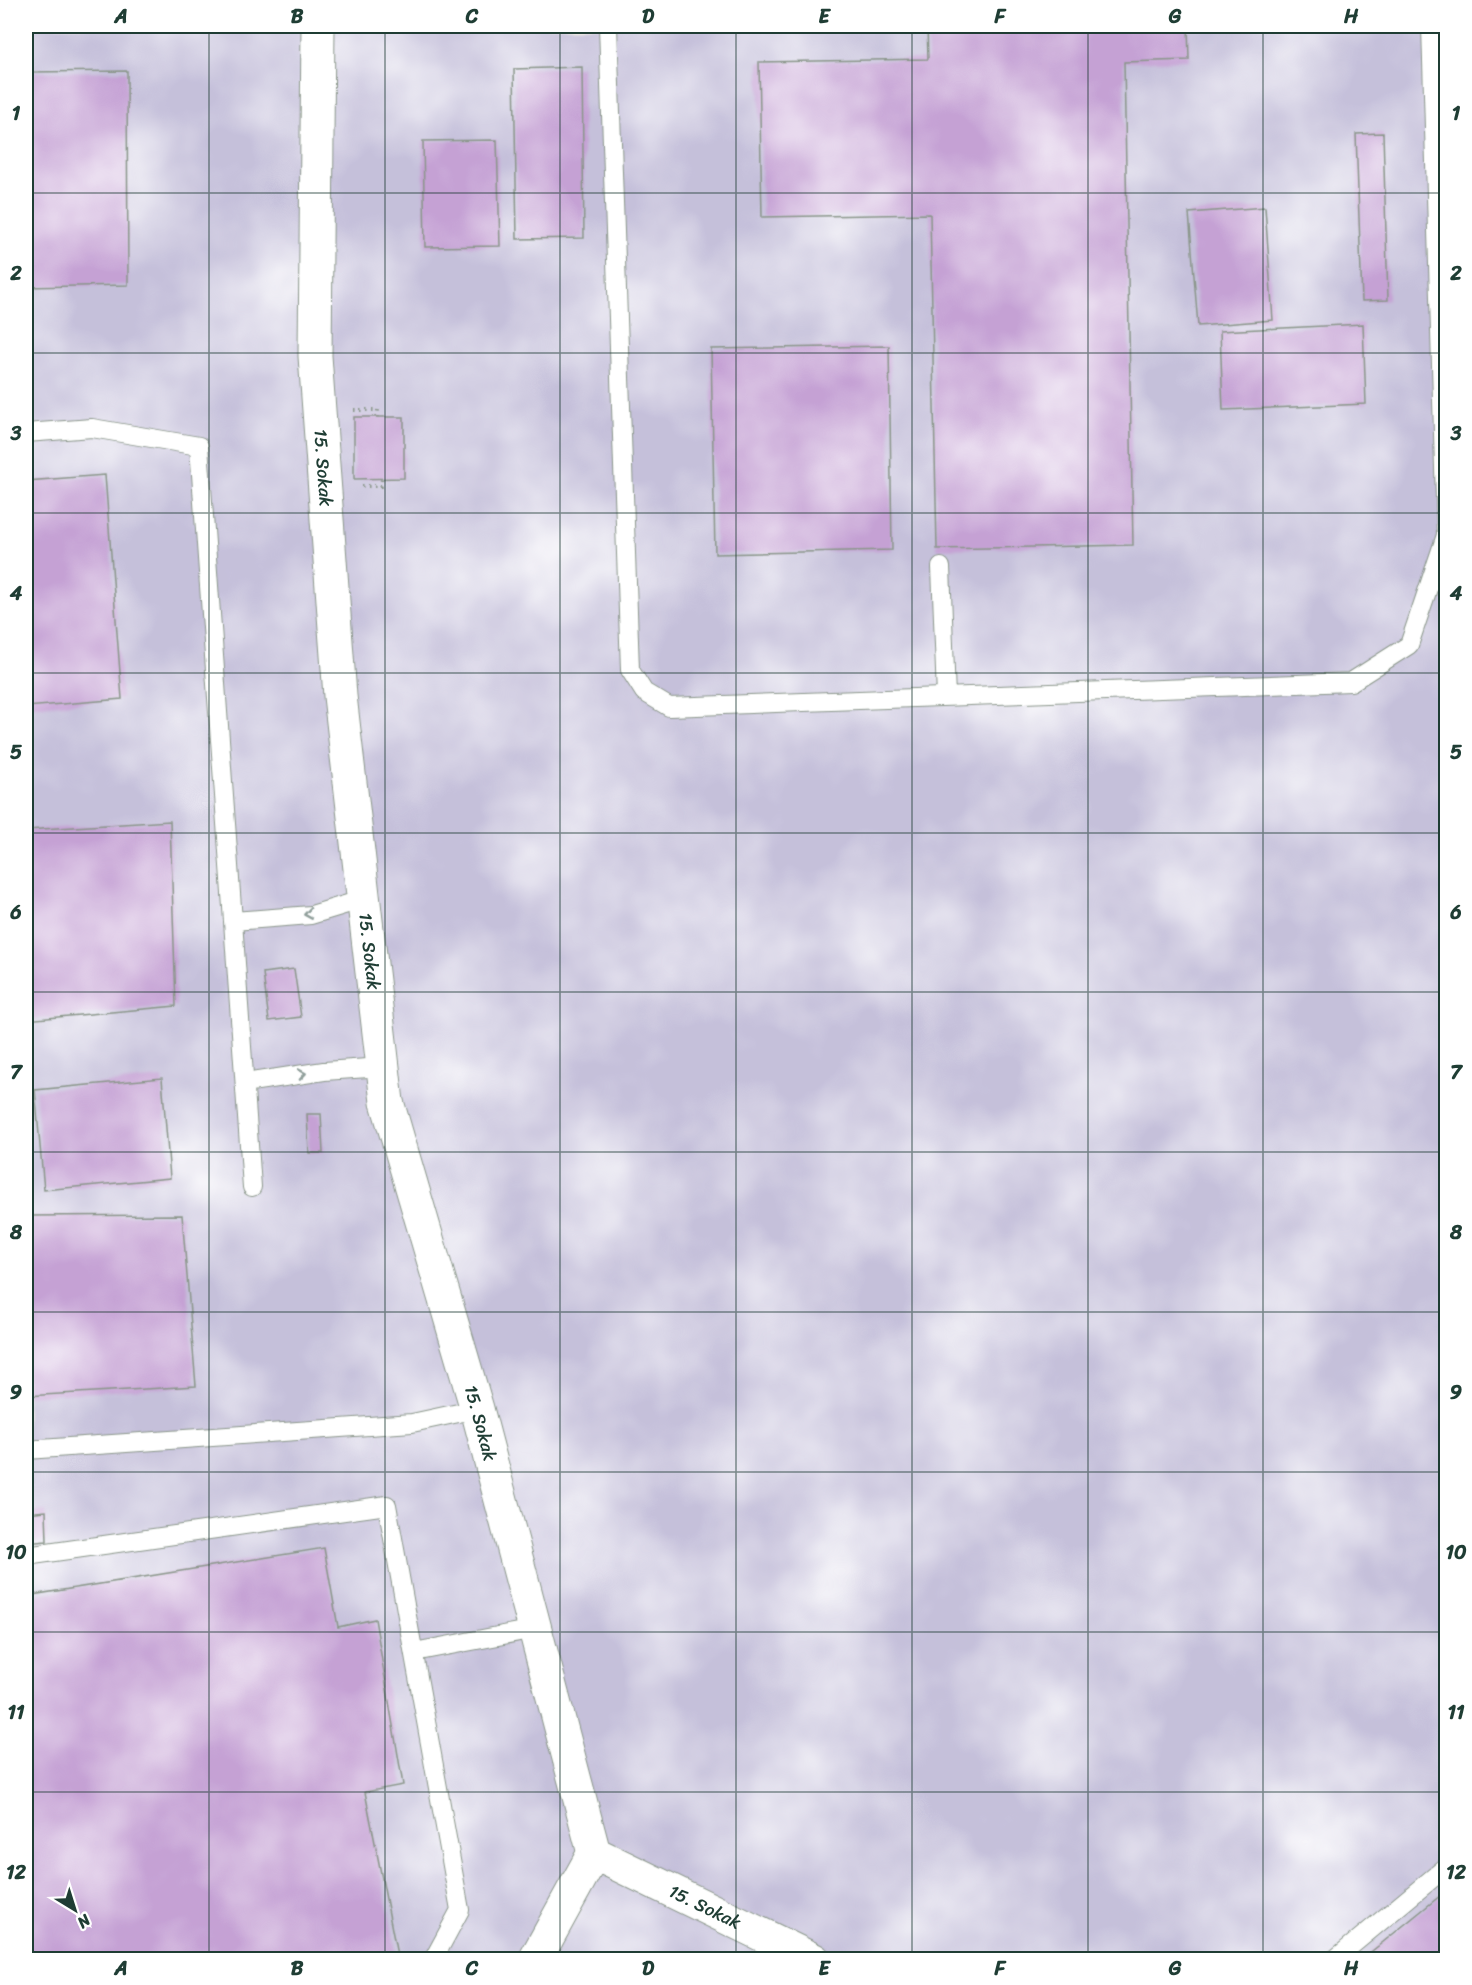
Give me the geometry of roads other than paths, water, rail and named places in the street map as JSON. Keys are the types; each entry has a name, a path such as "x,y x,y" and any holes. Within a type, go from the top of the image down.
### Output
{"street":[{"name":"15. Sokak","path":"318,26 315,356 340,696 387,1102 477,1409 594,1853 814,1959"},
{"path":"536,1959 594,1853"}],"lane":[{"path":"608,26 630,670 644,692 669,706 1351,682 1409,645 1446,535 1431,26"},
{"path":"26,433 92,428 199,446 252,1187"},
{"path":"941,567 946,697"},
{"path":"233,921 311,915 364,899"},
{"path":"244,1083 324,1071 383,1067"},
{"path":"26,1449 412,1423 477,1409"},
{"path":"26,1556 387,1505 460,1910 433,1959"},
{"path":"414,1652 535,1629"},
{"path":"1334,1959 1446,1867"}]}
